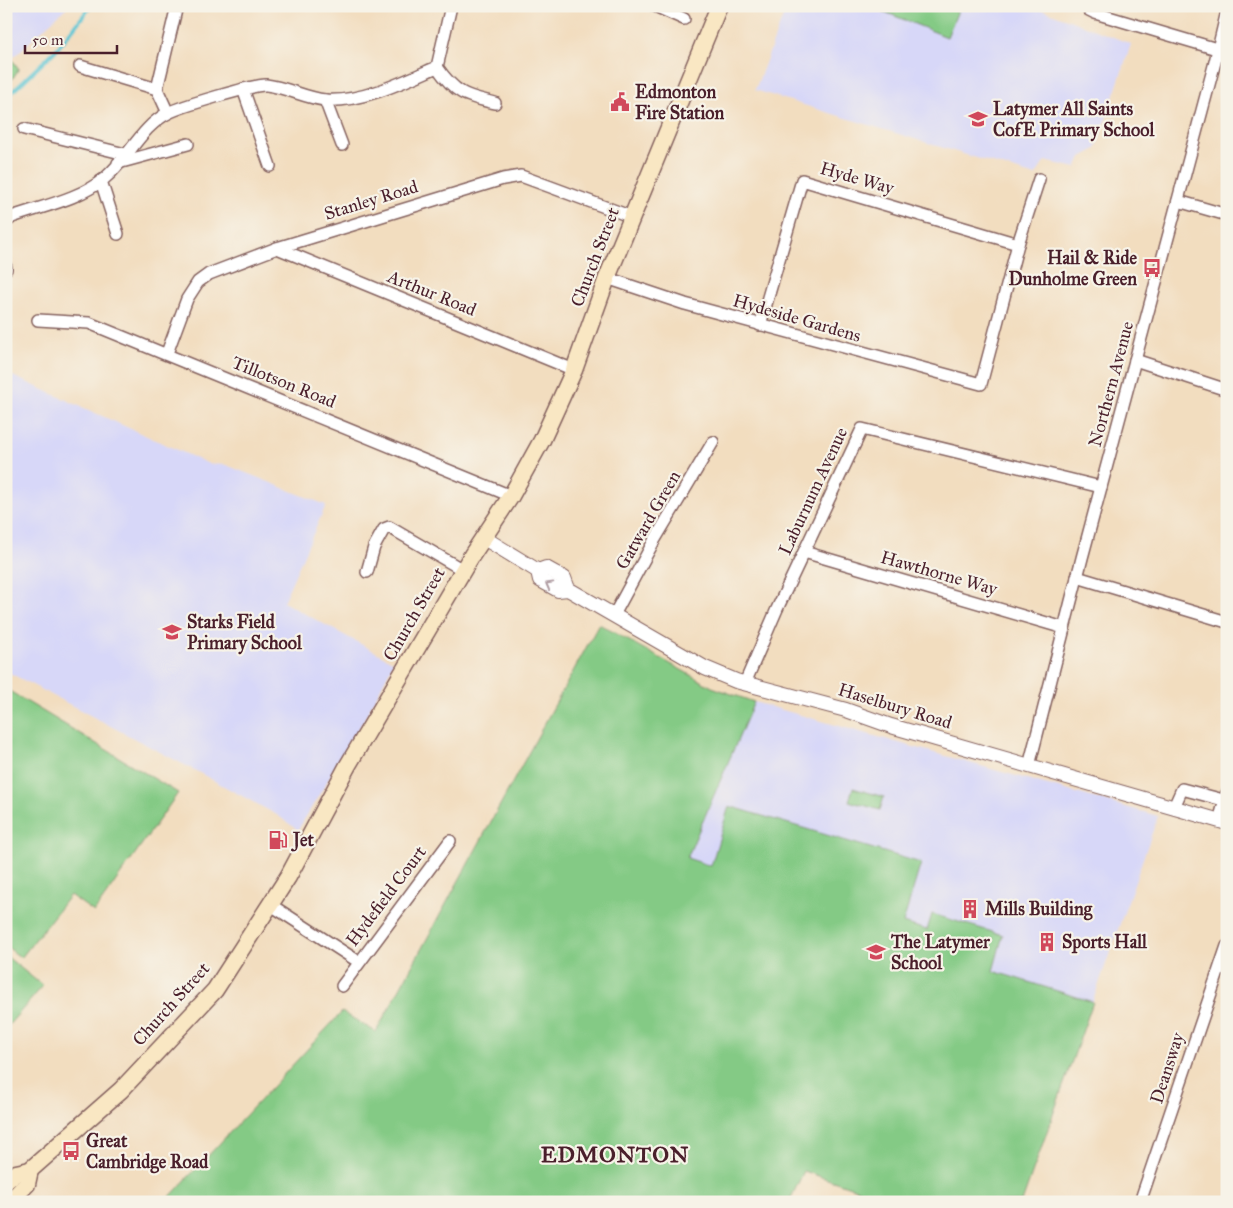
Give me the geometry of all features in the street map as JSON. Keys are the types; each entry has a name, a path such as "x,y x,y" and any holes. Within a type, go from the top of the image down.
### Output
{"main road":[{"name":"Church Street","path":"6,1181 16,1173 30,1170 121,1090 215,990 271,905 348,765 463,570 512,496 542,440 574,370 607,278 719,6"},
{"name":"Church Street","path":"10,1202 27,1184 30,1170"}],"street":[{"path":"437,67 451,6"},
{"path":"655,6 684,19"},
{"path":"1089,8 1222,50"},
{"path":"168,113 157,88 176,10"},
{"name":"Northern Avenue","path":"1029,766 1077,577 1178,201 1222,50 1227,11"},
{"path":"80,66 157,88"},
{"path":"6,222 12,217 87,191 101,181 149,128 168,113 243,89 265,85 325,100 350,99 403,82 437,67"},
{"path":"437,67 456,91 469,97 494,103"},
{"path":"243,89 270,166"},
{"path":"325,100 342,146"},
{"path":"24,129 125,154"},
{"path":"118,164 188,144"},
{"name":"Stanley Road","path":"167,353 187,299 198,282 209,274 277,248 484,185 521,176 632,217"},
{"path":"1018,244 1039,179"},
{"name":"Hyde Way","path":"760,325 802,180 1018,244"},
{"path":"101,181 118,234"},
{"path":"1178,201 1227,215"},
{"name":"Hydeside Gardens","path":"607,278 685,304 981,384 1018,244"},
{"name":"Arthur Road","path":"277,248 574,370"},
{"name":"Tillotson Road","path":"38,320 89,323 167,353 512,496"},
{"path":"1136,360 1227,390"},
{"name":"Laburnum Avenue","path":"745,684 862,428 1101,487"},
{"name":"Gatward Green","path":"614,615 654,541 713,442"},
{"path":"367,572 374,547 384,529 389,527 463,570"},
{"name":"Haselbury Road","path":"484,538 538,571 546,568 564,578 568,589 705,668 745,684 846,710 891,726 1223,822"},
{"name":"Hawthorne Way","path":"804,552 1064,628"},
{"path":"1077,577 1227,622"},
{"path":"1174,808 1179,792 1182,789 1226,798 1223,822"},
{"name":"Hydefield Court","path":"271,905 359,962 450,840"},
{"name":"Deansway","path":"1140,1202 1227,946"},
{"path":"342,986 359,962"}],"shaded area":[{"path":"6,6 68,6 6,64"},
{"name":"Latymer All Saints CofE Primary School","path":"787,6 1033,6 1131,44 1096,149 1081,157 1076,168 1045,161 1035,176 755,90"},
{"name":"Starks Field Primary School","path":"6,373 209,464 226,465 326,505 283,602 394,662 364,720 298,830 277,815 6,671"},
{"name":"The Latymer School","path":"754,702 1158,816 1022,1202 894,1202 803,1171 687,858"}],"green space":[{"path":"870,6 960,6 947,37"},
{"path":"6,51 19,69 6,88"},
{"path":"599,624 712,687 754,702 687,858 711,866 729,806 921,863 903,923 927,930 932,914 1003,935 993,971 1093,1002 1022,1202 894,1202 804,1171 789,1202 165,1202 342,1012 376,1032"},
{"path":"6,689 178,793 94,912 70,895 21,958 6,946"},
{"path":"853,788 884,797 880,810 849,801"},
{"path":"6,956 43,986 6,1028"}],"waterway":[{"path":"6,101 12,92 57,49 91,6"}],"place":[{"name":"Edmonton Fire Station","path":"620,102"},
{"name":"Latymer All Saints CofE Primary School","path":"978,119"},
{"name":"Hail & Ride Dunholme Green","path":"1152,268"},
{"name":"Starks Field Primary School","path":"172,632"},
{"name":"Jet","path":"278,840"},
{"name":"Mills Building","path":"970,909"},
{"name":"Sports Hall","path":"1047,942"},
{"name":"The Latymer School","path":"876,952"},
{"name":"Great Cambridge Road","path":"71,1151"}],"district":[{"name":"EDMONTON","path":"615,1154"}]}
